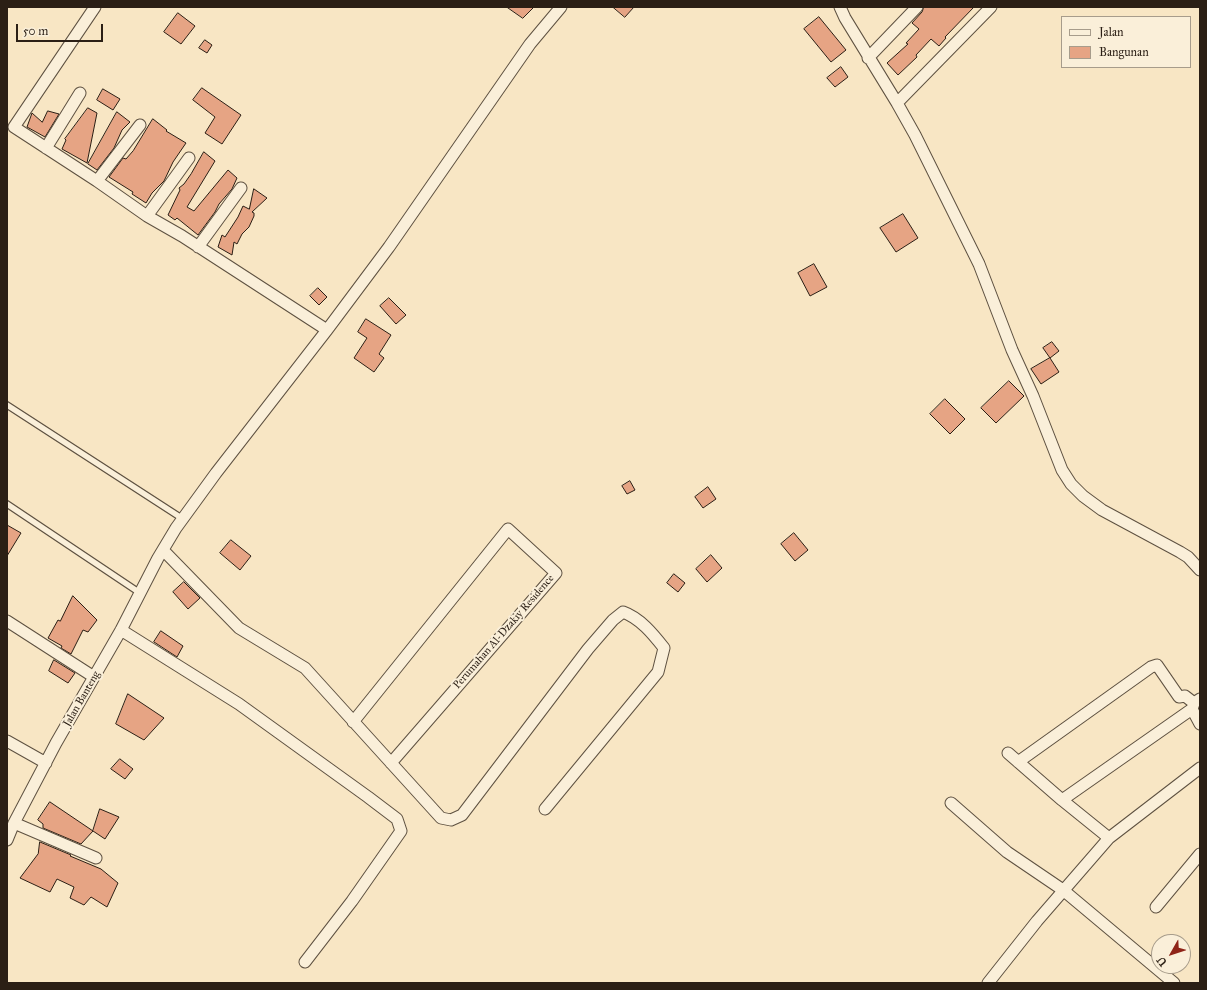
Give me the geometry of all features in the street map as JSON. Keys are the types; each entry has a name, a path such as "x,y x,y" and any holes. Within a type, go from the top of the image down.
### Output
{"street":[{"path":"95,7 14,127 97,181 147,216 328,330"},
{"name":"Jalan Banteng","path":"7,840 14,823 56,743 121,630 160,554 183,519 216,473 328,330 389,247 530,44 561,7"},
{"path":"840,7 868,58 897,103 935,174 979,264 1012,350 1033,396 1062,470 1071,484 1083,496 1102,510 1180,552 1188,557 1200,570"},
{"path":"897,103 991,7"},
{"path":"868,58 912,9"},
{"path":"46,148 80,93"},
{"path":"97,181 140,125"},
{"path":"147,216 189,158"},
{"path":"198,248 240,188"},
{"name":"Perumahan Al-Dzakiy Residence","path":"353,722 508,529 556,573 390,763"},
{"path":"160,554 239,628 305,668 441,818 451,820 462,815 588,649 613,620 623,612 631,615 652,633 664,648 658,672 545,810"},
{"path":"7,621 94,677"},
{"path":"121,630 239,704 368,797 397,820 401,831 352,902 305,962"},
{"path":"1018,762 1151,667 1157,665 1179,697 1185,696 1195,704 1200,724"},
{"path":"1062,800 1195,704"},
{"path":"7,741 46,763"},
{"path":"1008,753 1109,838"},
{"path":"988,983 1037,920 1109,838 1200,768"},
{"path":"951,803 1007,852 1063,890 1174,983"},
{"path":"14,823 96,858"},
{"path":"1156,907 1200,854"}],"lane":[{"path":"7,404 183,519"},
{"path":"7,504 140,593"}],"building":[{"path":"507,7 534,7 523,18"},
{"path":"613,7 634,7 625,17"},
{"path":"924,7 974,7 945,37 946,38 939,46 931,39 916,55 917,57 898,75 887,63 908,44 906,43 919,29 912,23 922,12"},
{"path":"178,13 195,26 181,44 164,32"},
{"path":"819,17 846,50 831,62 804,29"},
{"path":"205,40 212,45 207,53 199,48"},
{"path":"841,67 848,77 835,87 827,78"},
{"path":"202,88 241,115 222,144 205,133 215,117 193,100"},
{"path":"103,89 120,99 113,110 97,100"},
{"path":"88,108 97,113 87,163 62,149 66,140 65,139"},
{"path":"48,111 59,114 45,137 27,127 32,113 42,122"},
{"path":"117,112 130,122 122,130 114,148 97,170 88,164"},
{"path":"153,119 167,130 166,131 186,143 173,162 164,181 152,193 146,203 132,194 133,192 109,177 123,158 126,159 133,151"},
{"path":"204,152 215,161 187,207 194,211 228,170 237,178 232,189 219,204 198,235 177,218 175,220 168,215 180,190 179,188 191,174"},
{"path":"254,189 267,198 252,212 254,213 254,216 249,227 242,234 237,244 234,242 232,255 218,247 222,235 225,237 243,206 249,209"},
{"path":"903,214 918,238 896,252 880,228"},
{"path":"814,264 827,287 810,296 798,273"},
{"path":"318,288 327,297 319,305 310,296"},
{"path":"389,298 406,315 396,324 380,306"},
{"path":"366,319 391,335 379,354 384,358 374,372 354,358 367,338 358,332"},
{"path":"1052,342 1059,351 1050,358 1043,348"},
{"path":"1050,358 1059,372 1041,384 1031,369"},
{"path":"1009,381 1024,396 996,423 981,408"},
{"path":"945,399 965,419 950,434 930,414"},
{"path":"630,481 635,490 627,494 622,486"},
{"path":"708,487 716,499 703,508 695,497"},
{"path":"7,525 21,533 7,556"},
{"path":"794,533 808,550 795,561 781,544"},
{"path":"231,540 251,556 240,570 220,553"},
{"path":"711,555 722,568 707,582 696,569"},
{"path":"674,574 685,583 678,592 667,583"},
{"path":"184,582 200,598 188,609 173,592"},
{"path":"73,596 97,620 88,632 83,630 71,654 61,648 62,646 48,638 58,620 60,621"},
{"path":"161,631 183,646 177,657 154,642"},
{"path":"54,660 75,673 68,683 49,671"},
{"path":"128,694 164,718 144,740 116,724"},
{"path":"120,759 133,769 125,779 111,769"},
{"path":"50,802 93,831 81,844 43,828 43,824 38,820"},
{"path":"100,809 119,817 105,839 93,831"},
{"path":"40,842 101,869 118,883 107,907 91,897 84,905 70,898 74,887 57,879 50,892 20,878 38,854"}]}
